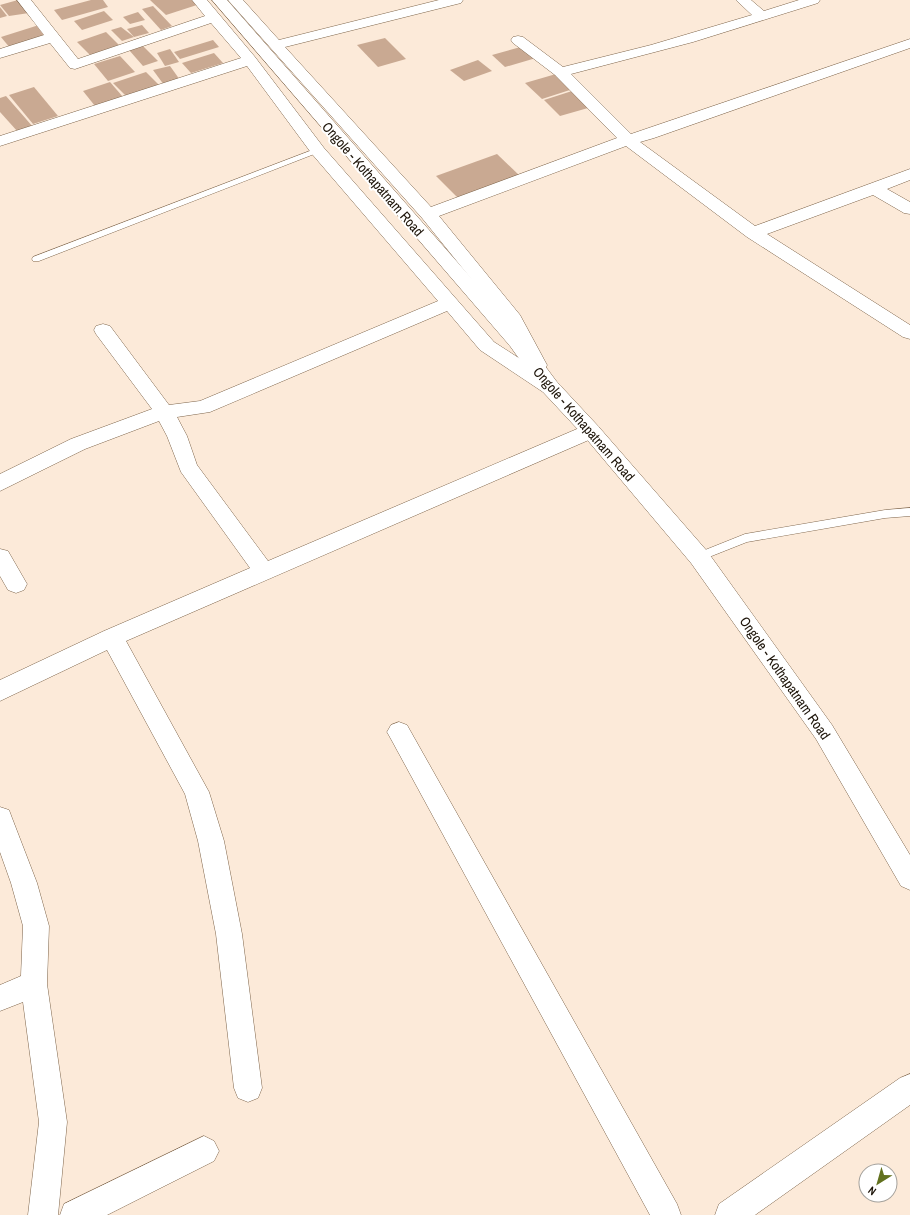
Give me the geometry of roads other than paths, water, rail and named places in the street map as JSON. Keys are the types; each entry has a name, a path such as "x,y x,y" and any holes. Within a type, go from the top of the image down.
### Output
{"street":[{"path":"24,0 75,65 215,17"},
{"path":"199,0 250,60 318,150 487,346 550,387"},
{"name":"Ongole - Kothapatnam Road","path":"219,0 517,342 550,387 591,431 699,557 824,732 910,878"},
{"path":"235,0 428,214 514,319 550,387"},
{"path":"276,45 456,0"},
{"path":"743,0 762,17"},
{"path":"560,72 688,39 813,0"},
{"path":"0,54 52,37"},
{"path":"518,40 560,72 628,140 753,233 910,333"},
{"path":"428,214 628,140 648,135 910,43"},
{"path":"0,141 250,60"},
{"path":"753,233 874,189 910,174"},
{"path":"874,189 910,209"},
{"path":"0,483 78,444 164,412 203,407 450,303"},
{"path":"103,330 164,412 177,436 188,467 264,571"},
{"path":"0,691 112,637 591,431"},
{"path":"0,557 16,584"},
{"path":"112,637 197,792 211,841 229,934 248,1088"},
{"path":"399,732 666,1215"},
{"path":"0,818 24,883 36,926 34,984 53,1122 43,1215"},
{"path":"0,998 34,984"},
{"path":"730,1215 910,1088"},
{"path":"75,1215 204,1151"}],"lane":[{"path":"36,259 318,150"},
{"path":"699,557 745,538 885,514 910,512"}]}
